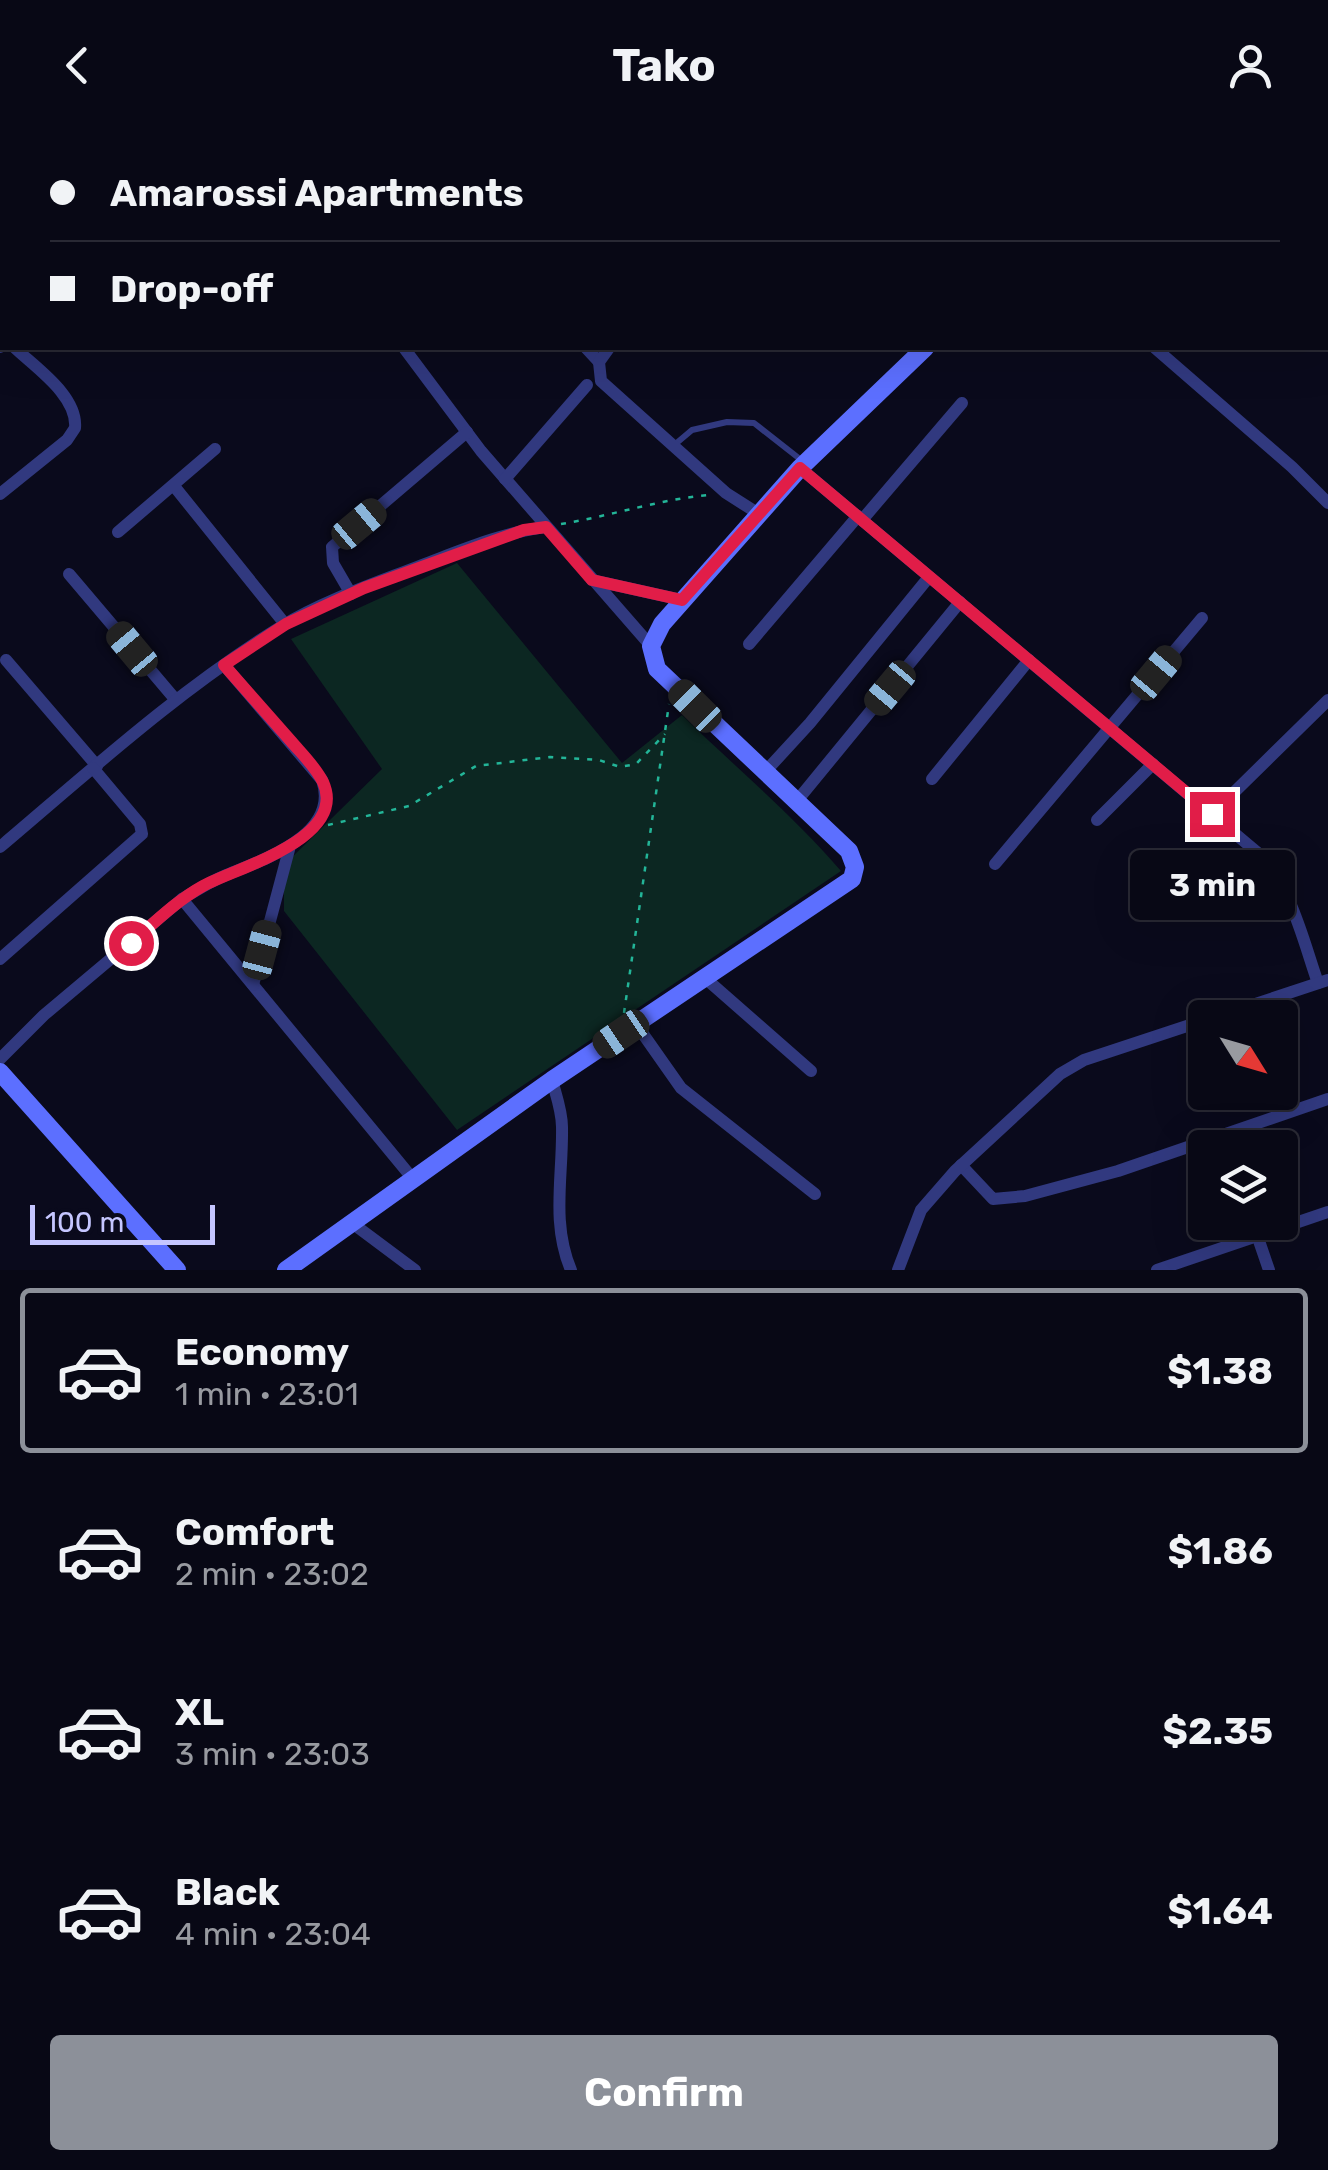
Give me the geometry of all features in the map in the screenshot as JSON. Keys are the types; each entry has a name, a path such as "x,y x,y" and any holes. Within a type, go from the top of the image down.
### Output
{"street":[{"path":"0,494 73,434 76,419 66,399 17,350"},
{"path":"286,1270 552,1080 852,879 855,867 849,851 657,668 651,646 505,480 406,350"},
{"path":"588,350 599,362 601,381 726,493 759,514"},
{"path":"599,362 608,350"},
{"path":"651,646 662,624 682,600 803,466 923,350"},
{"path":"1157,350 1328,503"},
{"path":"505,480 587,385"},
{"path":"749,644 962,403"},
{"path":"351,594 333,563 332,547 467,432"},
{"path":"118,532 215,450"},
{"path":"803,466 1274,870 1323,981 1267,1000"},
{"path":"174,486 286,624"},
{"path":"0,848 175,699 286,624 461,550 546,527"},
{"path":"69,574 175,699"},
{"path":"765,772 930,577"},
{"path":"592,580 682,600"},
{"path":"796,802 960,602"},
{"path":"995,864 1202,618"},
{"path":"0,959 142,834 140,824 6,660"},
{"path":"932,779 1029,660"},
{"path":"0,1059 44,1015 182,899 204,885 260,863 312,828 325,805 327,794 322,780 224,665"},
{"path":"1212,814 1328,700"},
{"path":"1097,820 1153,764"},
{"path":"253,985 290,846"},
{"path":"182,899 413,1178"},
{"path":"705,978 811,1072"},
{"path":"898,1270 921,1210 962,1165 1060,1074 1084,1060 1188,1026"},
{"path":"628,1029 681,1088 815,1194"},
{"path":"2,1080 178,1270"},
{"path":"552,1080 562,1121 559,1224 571,1270"},
{"path":"962,1165 994,1199 1026,1196 1118,1171 1328,1099"},
{"path":"1298,1222 1328,1212"},
{"path":"352,1223 415,1270"},
{"path":"1157,1270 1244,1240"},
{"path":"1260,1240 1269,1270"}],"lane":[{"path":"674,446 692,430 727,422 754,423 803,466"}],"path":[{"path":"546,527 611,516 677,498 726,493"},
{"path":"628,1029 672,683"},
{"path":"312,828 409,806 476,766 550,758 599,760 620,767 636,764 665,734"}],"green space":[{"path":"457,563 622,763 682,715 841,871 457,1130 284,911 284,865 382,769 291,639"}],"route":[{"path":"131,943 204,885 286,850 312,828 325,805 327,794 314,767 224,665 286,624 364,588 524,530 546,527 592,580 682,600 800,468 1212,814"}]}
